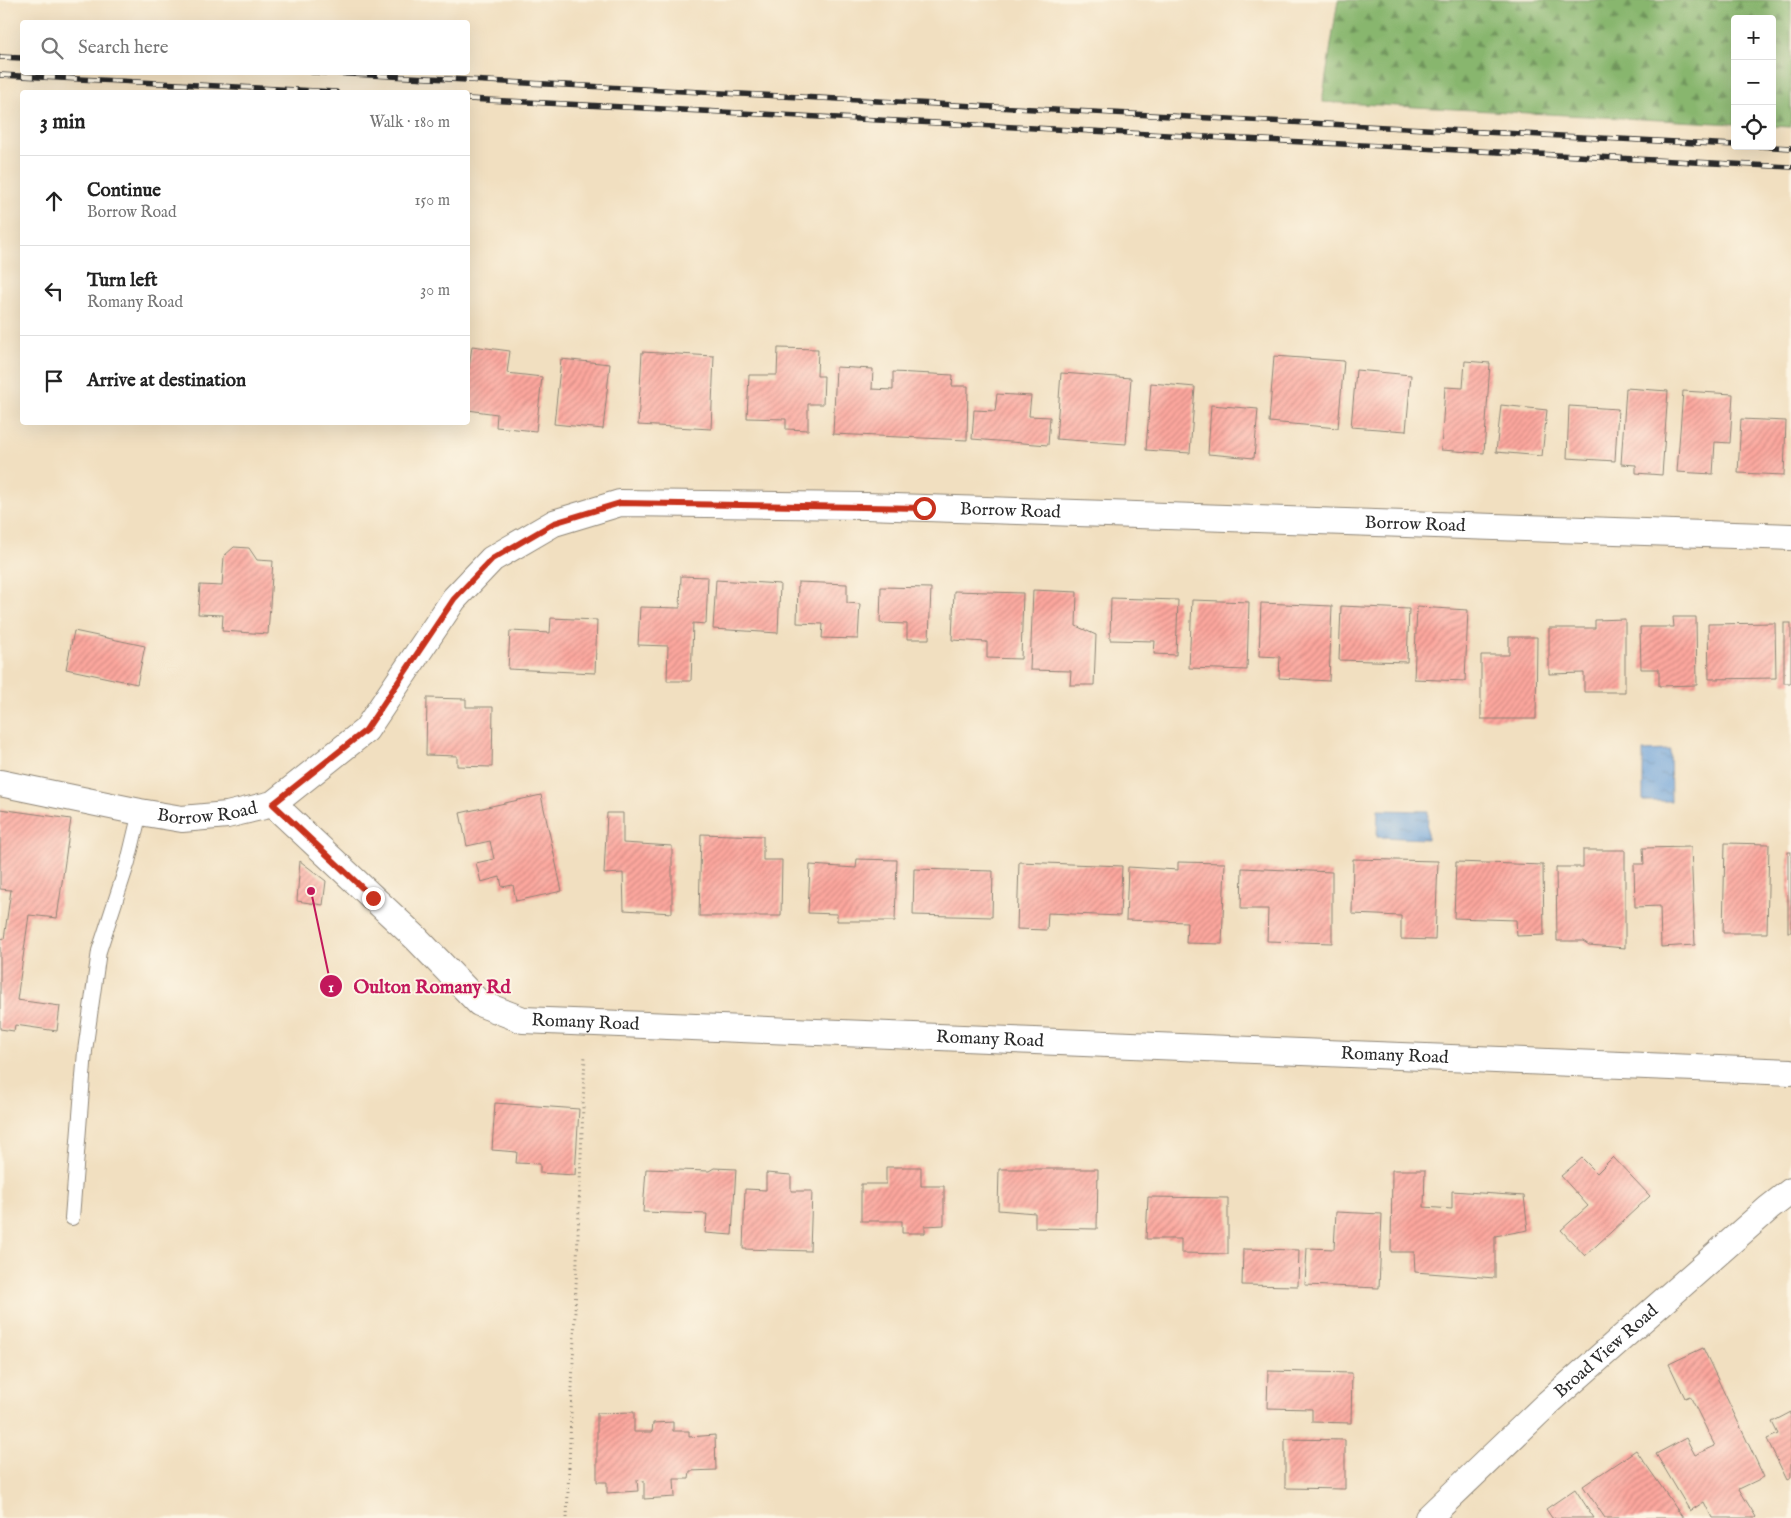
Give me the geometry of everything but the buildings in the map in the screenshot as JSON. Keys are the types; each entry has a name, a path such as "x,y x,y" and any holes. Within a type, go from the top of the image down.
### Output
{"street":[{"name":"Borrow Road","path":"0,783 140,812 182,818 227,815 273,804 366,730 454,599 492,559 554,523 620,503 865,506 1791,538"},
{"name":"Romany Road","path":"273,804 416,938 478,1004 523,1020 1791,1072"},
{"name":"Broad View Road","path":"1428,1518 1548,1403 1769,1208 1791,1191"}],"lane":[{"path":"72,1218 86,1051 100,951 128,862 140,812"}],"path":[{"path":"567,1518 586,1023"}],"green space":[{"path":"1338,0 1791,0 1791,127 1776,126 1776,15 1731,15 1731,124 1322,102"}],"water":[{"path":"1670,750 1671,801 1643,801 1643,751"},
{"path":"1378,810 1428,811 1427,839 1377,837"}],"railway":[{"path":"0,57 20,58"},
{"path":"0,75 296,90"},
{"path":"370,75 1731,145"},
{"path":"470,99 1791,167"},
{"path":"1776,147 1791,148"}],"place":[{"name":"Oulton Romany Rd","path":"311,891"}],"route":[{"path":"373,898 273,804 366,730 454,599 492,559 554,523 620,503 924,508"}]}
